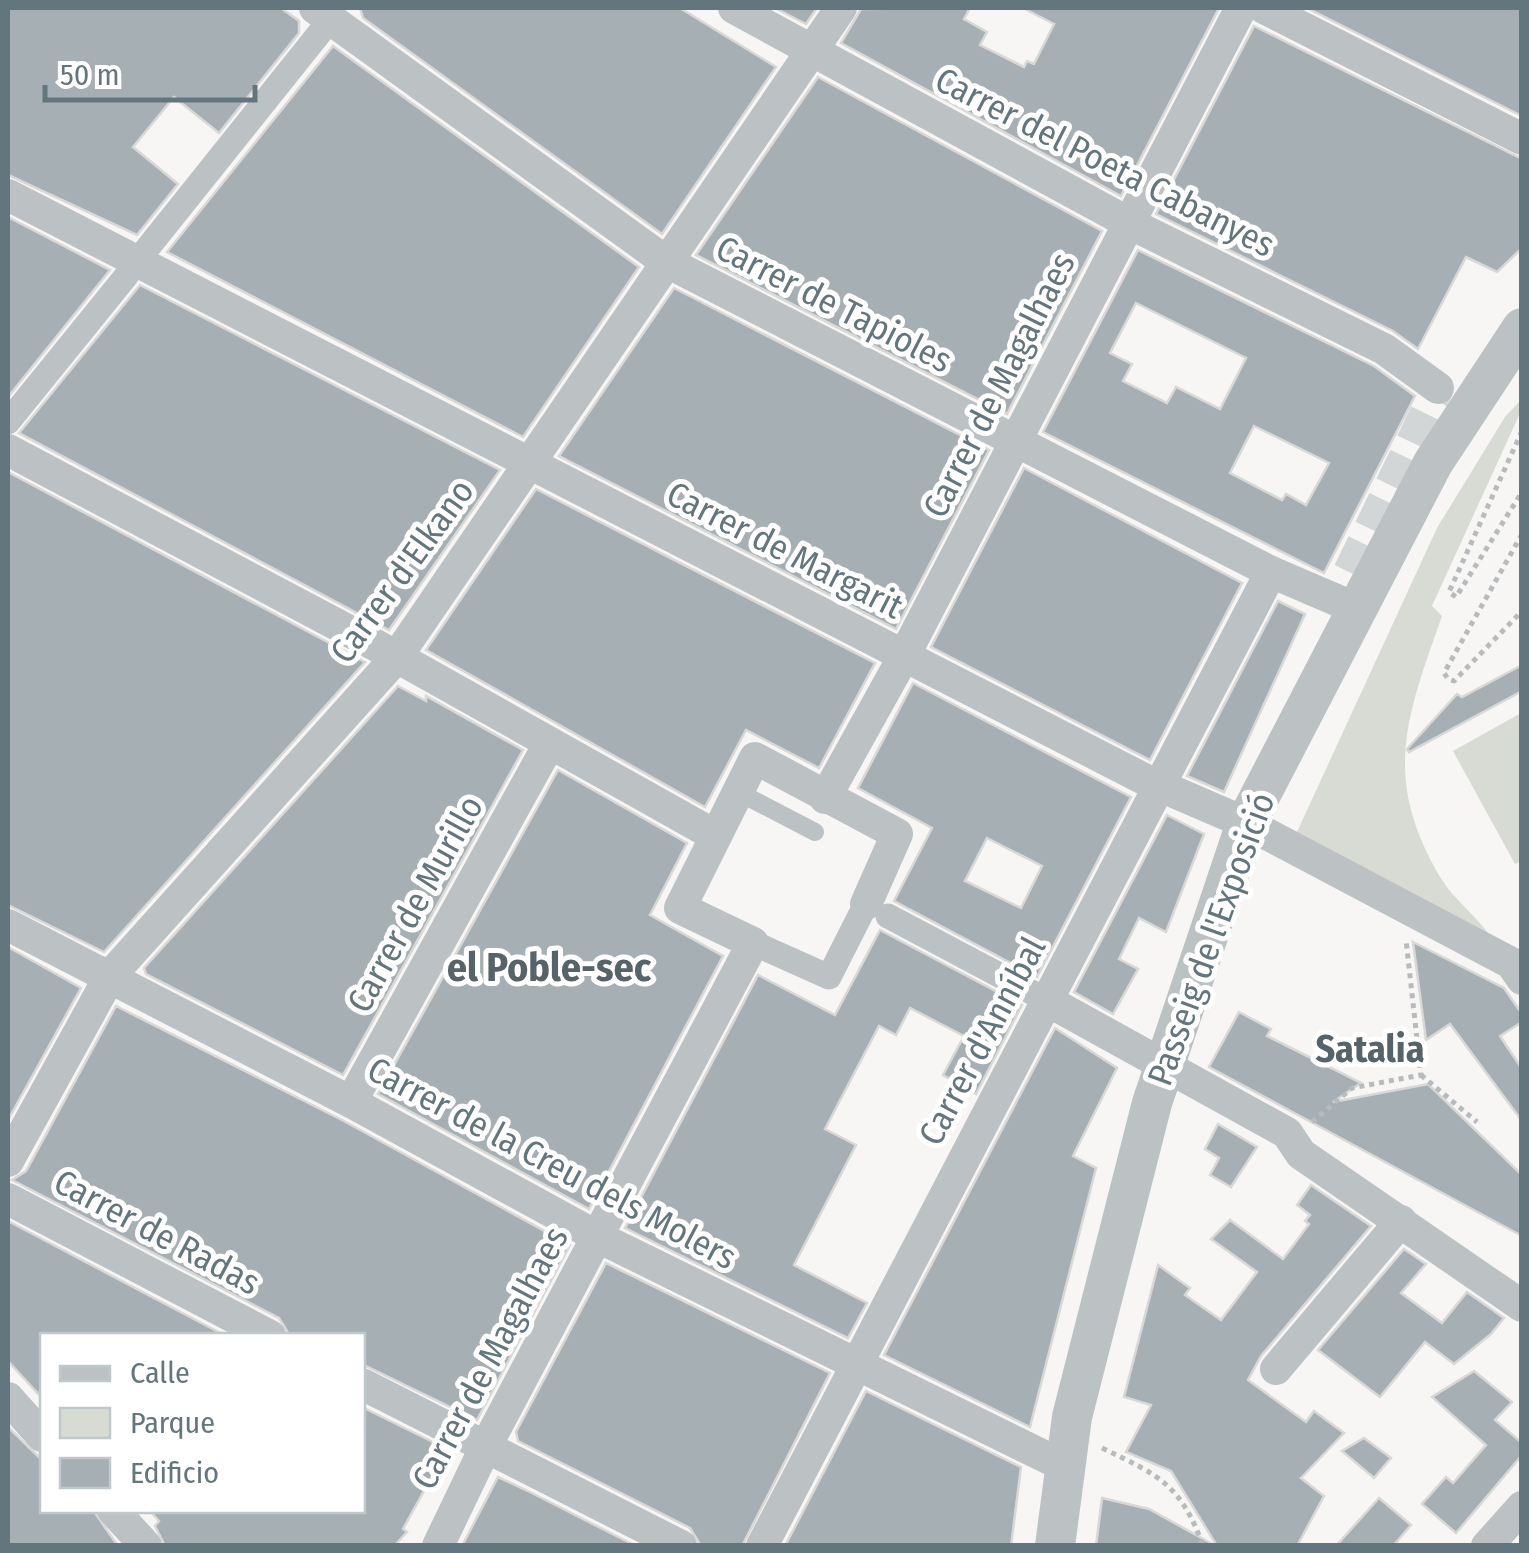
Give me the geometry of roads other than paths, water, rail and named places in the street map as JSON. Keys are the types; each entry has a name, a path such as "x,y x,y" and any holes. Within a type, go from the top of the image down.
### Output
{"street":[{"name":"Carrer del Poeta Cabanyes","path":"734,8 1128,223 1384,349 1438,388"},
{"name":"Carrer d'Elkano","path":"8,1161 110,976 396,658 841,8"},
{"name":"Carrer de Magalhaes","path":"825,798 904,656 1240,8"},
{"path":"1264,8 1522,139"},
{"path":"146,250 318,19"},
{"name":"Carrer de Tapioles","path":"318,19 665,261 1272,572 1355,591"},
{"name":"Carrer de Margarit","path":"8,195 1160,787 1246,823 1511,963 1522,979"},
{"path":"8,422 127,275"},
{"name":"Passeig de l'Exposició","path":"1055,1546 1062,1464 1162,1066 1246,823 1355,591 1522,328"},
{"path":"8,450 396,658 548,746 716,836"},
{"name":"Carrer d'Anníbal","path":"762,1546 1042,997 1160,787 1272,572"},
{"name":"Carrer de Murillo","path":"351,1102 548,746"},
{"path":"754,758 825,798 897,834 877,910 829,977 680,908 754,758"},
{"path":"877,910 1287,1134 1300,1154 1522,1306"},
{"name":"Carrer de la Creu dels Molers","path":"8,925 351,1102 598,1237 1062,1464"},
{"name":"Carrer de Magalhaes","path":"438,1546 485,1448 752,943"},
{"name":"Carrer de Radas","path":"8,1199 264,1333"},
{"path":"1276,1369 1401,1220"},
{"path":"365,1386 682,1546"},
{"path":"8,1398 40,1434"},
{"path":"1487,1546 1522,1506"},
{"path":"116,1513 146,1546"}],"lane":[{"path":"738,792 815,832"}],"tunnel":[{"path":"1349,572 1438,388"}],"district":[{"name":"el Poble-sec","path":"549,967"},
{"name":"Satalia","path":"1370,1049"}]}
